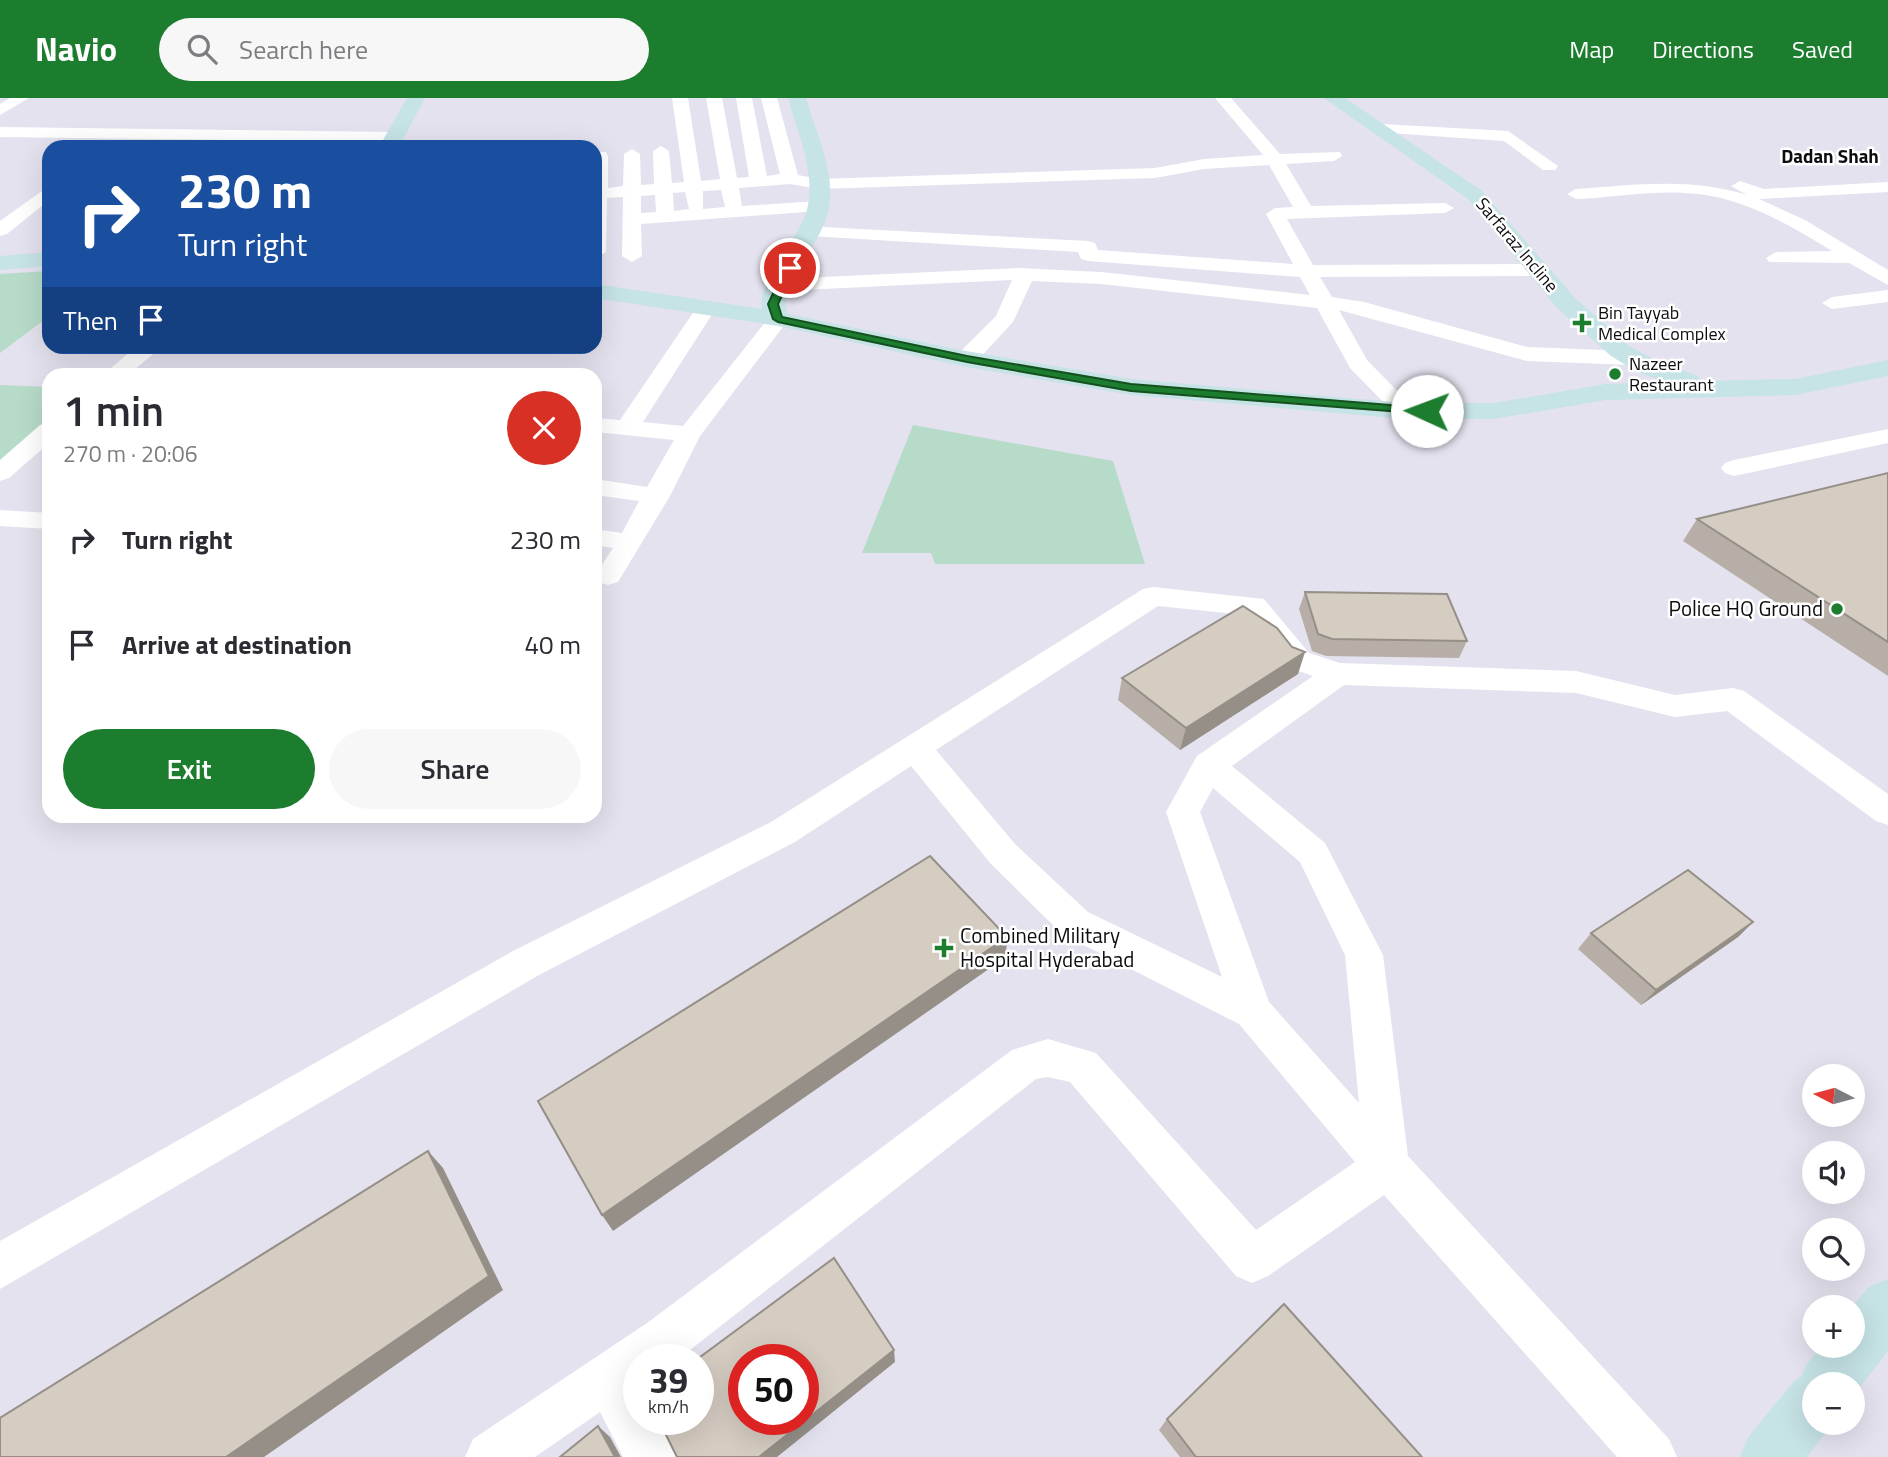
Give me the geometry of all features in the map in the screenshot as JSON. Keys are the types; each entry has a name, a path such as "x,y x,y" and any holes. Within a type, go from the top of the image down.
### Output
{"street":[{"path":"0,110 21,98"},
{"path":"394,140 416,98"},
{"path":"680,98 697,214"},
{"path":"713,98 734,212"},
{"path":"744,98 760,182"},
{"path":"769,98 790,180"},
{"path":"778,319 773,304 780,285 810,230 819,195 797,98"},
{"path":"1223,98 1274,158 1305,212"},
{"name":"Sarfaraz Incline","path":"1333,98 1475,195 1566,303 1630,358 1700,387"},
{"path":"1381,129 1508,136 1549,166"},
{"path":"0,132 324,135 373,140"},
{"path":"130,140 142,132"},
{"path":"312,140 324,135"},
{"path":"0,149 42,149"},
{"path":"602,156 687,150"},
{"path":"661,151 665,217"},
{"path":"632,153 632,256"},
{"path":"632,219 734,212 819,195 1155,173 1204,164 1334,156"},
{"path":"1675,188 1674,179 1681,172 1692,171"},
{"path":"1722,176 1762,194 1888,187"},
{"path":"602,194 790,180 819,195"},
{"path":"1576,194 1675,188 1724,193 1795,222 1888,279"},
{"path":"0,230 42,197"},
{"path":"1405,411 1358,363 1275,214 1446,208"},
{"path":"810,230 1088,247 1088,255 1307,271 1537,270"},
{"path":"1776,258 1853,257"},
{"path":"0,263 42,260"},
{"path":"780,285 1024,275 1101,278 1323,300 1357,306 1476,342 1528,354 1630,358"},
{"path":"967,359 1006,318 1024,275"},
{"path":"602,293 778,319 967,359 1131,387 1405,411 1494,411 1606,392 1700,387 1795,387 1888,368"},
{"path":"1832,303 1888,296"},
{"path":"627,428 706,308"},
{"path":"608,576 631,542 689,434 778,319"},
{"path":"123,368 141,354"},
{"path":"602,426 689,434"},
{"path":"1734,468 1888,436"},
{"path":"0,473 38,449"},
{"path":"602,489 657,495"},
{"path":"0,518 42,521"},
{"path":"602,538 631,542"},
{"path":"0,1266 526,964 783,832 1153,596 1254,606 1298,660 1338,674 1424,674 1576,682 1675,706 1732,699 1888,812"},
{"path":"1338,674 1209,765 1183,812 1253,1012 1387,1166 1651,1457"},
{"path":"915,748 1003,855 1075,923 1253,1012"},
{"path":"1209,765 1313,853 1364,956 1387,1166"},
{"path":"491,1457 664,1340 1026,1063 1048,1058 1082,1066 1252,1260 1387,1166"},
{"path":"1836,1372 1888,1306"},
{"path":"609,1378 650,1457"},
{"path":"1770,1457 1802,1416"}],"green space":[{"path":"42,271 42,323 0,353 0,274"},
{"path":"0,385 42,387 42,436 0,473"},
{"path":"913,425 1113,461 1145,564 935,564 931,553 862,553"}],"building":[{"name":"Police HQ Ground","path":"1888,473 1888,642 1697,519"},
{"path":"1305,592 1447,594 1467,641 1332,639 1318,634"},
{"path":"1243,606 1277,628 1292,647 1305,652 1186,728 1122,678"},
{"path":"930,856 1007,937 602,1215 538,1101"},
{"path":"1688,870 1753,922 1656,990 1591,933"},
{"path":"428,1151 489,1276 226,1457 0,1457 0,1418"},
{"path":"834,1258 894,1350 819,1409 819,1344 728,1344 728,1435 787,1435 759,1457 677,1457 666,1435 714,1435 714,1347"},
{"path":"1284,1304 1422,1457 1196,1457 1167,1419"},
{"path":"598,1426 615,1457 560,1457"}],"place":[{"name":"Bin Tayyab Medical Complex","path":"1582,323"},
{"name":"Nazeer Restaurant","path":"1615,374"},
{"name":"Police HQ Ground","path":"1837,609"},
{"name":"Combined Military Hospital Hyderabad","path":"944,948"}],"district":[{"name":"Dadan Shah","path":"1830,156"}],"route":[{"path":"790,268 773,304 778,319 967,359 1131,387 1427,411"}]}
